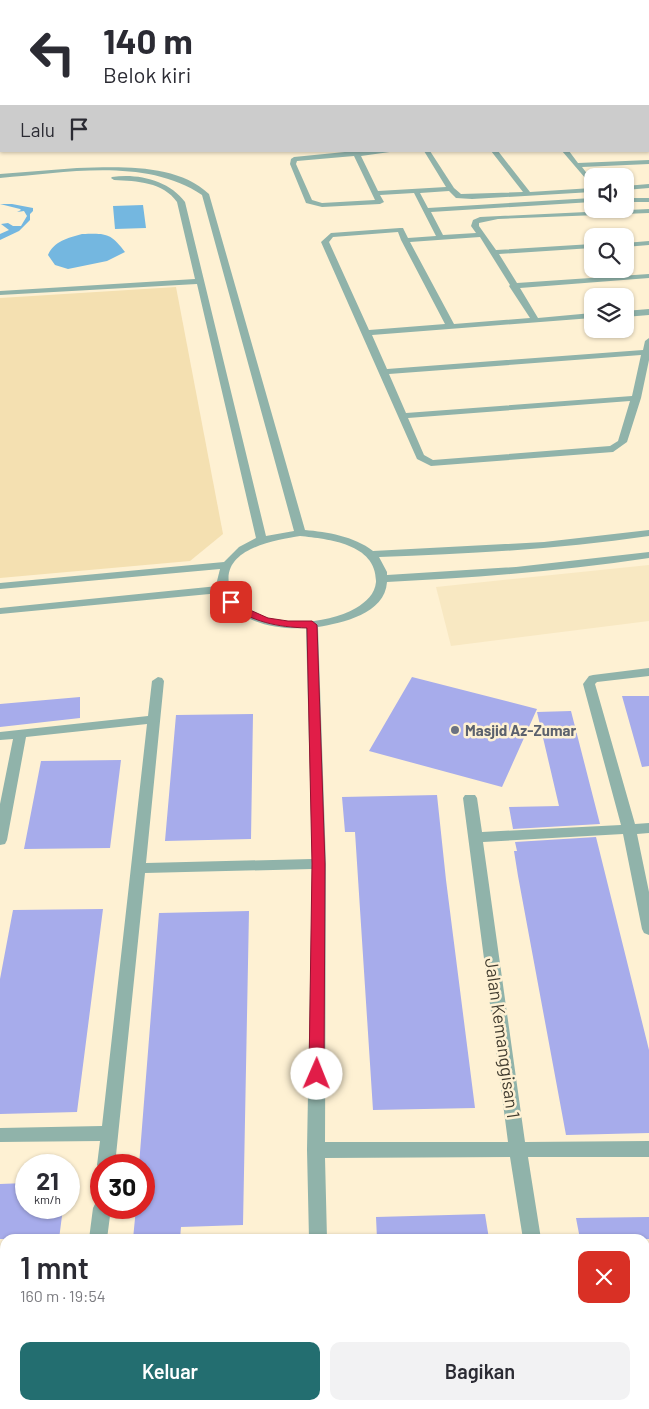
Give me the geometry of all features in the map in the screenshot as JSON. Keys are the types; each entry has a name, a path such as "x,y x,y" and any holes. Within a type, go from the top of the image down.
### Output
{"street":[{"path":"356,153 380,202 332,205 313,203 307,197 292,161 294,159 305,156 356,153 375,152"},
{"path":"428,152 451,188 459,196 472,197 584,190"},
{"path":"495,152 528,194"},
{"path":"566,152 584,174"},
{"path":"577,166 649,162"},
{"path":"0,176 129,170 171,177 199,188 205,194 300,534"},
{"path":"0,184 127,178 170,190 181,202 262,540"},
{"path":"634,187 649,186"},
{"path":"376,193 451,188"},
{"path":"416,191 441,238"},
{"path":"426,210 584,200"},
{"path":"634,200 649,200"},
{"path":"535,319 513,286 494,252 475,226 476,222 480,219 649,210"},
{"path":"450,325 400,230 332,235 327,238 326,242 384,372 401,416 420,457 431,464 614,449 622,442 636,398 649,340"},
{"path":"405,240 482,236"},
{"path":"634,244 649,243"},
{"path":"494,252 584,246"},
{"path":"513,286 649,276"},
{"path":"0,293 200,281"},
{"path":"634,313 649,312"},
{"path":"366,333 450,325 584,316"},
{"path":"384,372 645,352"},
{"path":"401,416 636,398"},
{"path":"370,554 510,549 606,540 649,533"},
{"path":"300,534 340,538 356,545 370,554 380,566 382,579 379,592 369,604 354,614 334,621 312,625 288,624 259,618 231,602 223,590 222,577 226,565 234,555 262,540 300,534"},
{"path":"382,579 543,568 649,555"},
{"path":"0,586 226,565"},
{"path":"0,610 223,590"},
{"path":"312,625 319,864 316,1150 318,1234"},
{"path":"649,672 593,679 589,684 629,828 649,929"},
{"path":"107,1154 158,681"},
{"path":"0,736 154,719"},
{"path":"1,834 20,734"},
{"name":"Jalan Kemanggisan 1","path":"470,798 531,1234"},
{"path":"476,837 649,828"},
{"path":"138,868 319,864"},
{"path":"0,1135 110,1133"},
{"path":"316,1150 649,1149"},
{"path":"99,1234 101,1219"}],"shaded area":[{"path":"176,287 223,534 190,561 0,578 0,298"},
{"path":"649,565 649,621 451,646 436,587"}],"water":[{"path":"0,204 33,208 33,211 30,214 30,220 19,231 0,240 0,234 9,230 1,224 8,223 13,226 21,226 27,216 24,211 17,212 20,209"},
{"path":"143,205 146,228 115,229 113,206"},
{"path":"82,234 102,234 112,238 125,252 107,261 68,269 55,265 48,255 54,246"}],"building":[{"name":"Masjid Az-Zumar","path":"412,677 537,709 502,787 369,751"},
{"path":"622,696 649,696 649,766 642,767"},
{"path":"80,697 80,718 0,727 0,704"},
{"path":"571,711 600,824 513,829 509,807 559,806 537,712"},
{"path":"253,714 251,839 165,841 176,715"},
{"path":"121,760 110,848 24,849 41,761"},
{"path":"437,795 475,1108 373,1110 355,832 345,832 342,797"},
{"path":"596,837 649,1050 649,1133 566,1135 518,876 514,851 517,851 515,842"},
{"path":"103,909 77,1112 0,1114 0,979 13,910"},
{"path":"249,911 243,1225 181,1227 180,1234 133,1234 135,1219 155,1219 155,1154 140,1154 159,913"},
{"path":"15,1183 15,1219 62,1219 60,1234 0,1234 0,1184"},
{"path":"485,1214 488,1234 377,1234 376,1217"},
{"path":"649,1217 649,1234 579,1234 576,1218"}],"place":[{"name":"Masjid Az-Zumar","path":"455,730"}],"route":[{"path":"231,602 246,612 265,620 288,624 312,625 319,864 317,1074"}]}
